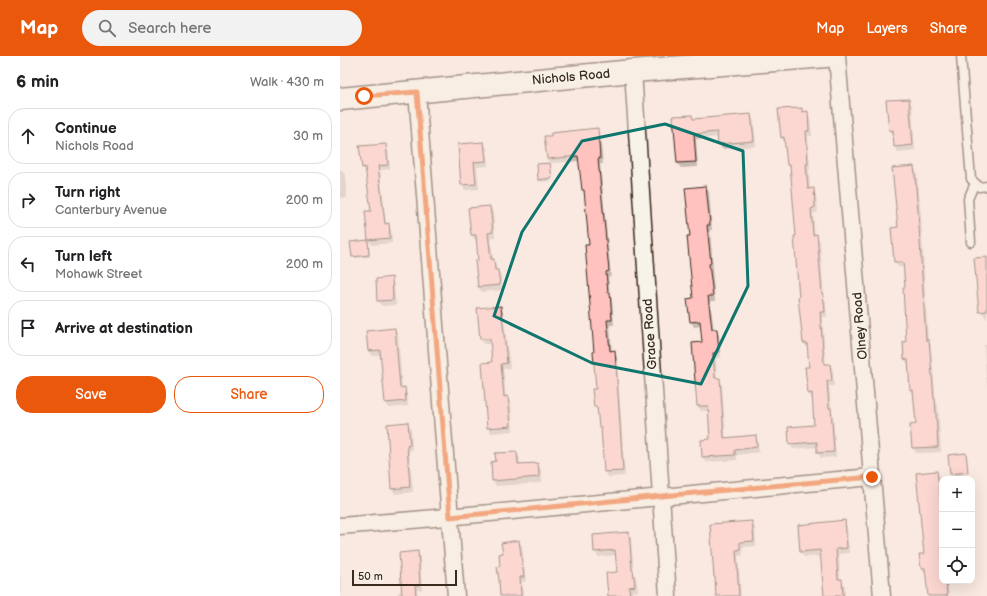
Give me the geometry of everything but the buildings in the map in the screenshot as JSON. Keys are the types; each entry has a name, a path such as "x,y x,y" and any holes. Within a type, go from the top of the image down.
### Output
{"street":[{"name":"Nichols Road","path":"340,99 417,92 646,66 826,56"},
{"name":"Olney Road","path":"837,56 882,596"},
{"name":"Grace Road","path":"646,66 661,496 668,596"},
{"path":"417,92 456,596"},
{"path":"340,526 872,477"}],"lane":[{"path":"962,56 971,179 979,187 987,186"},
{"path":"971,242 968,199 975,183"}],"highlighted area":[{"path":"665,124 743,151 748,286 701,384 592,363 494,316 522,232 582,141"}],"route":[{"path":"364,96 417,92 450,517 872,477"}]}
